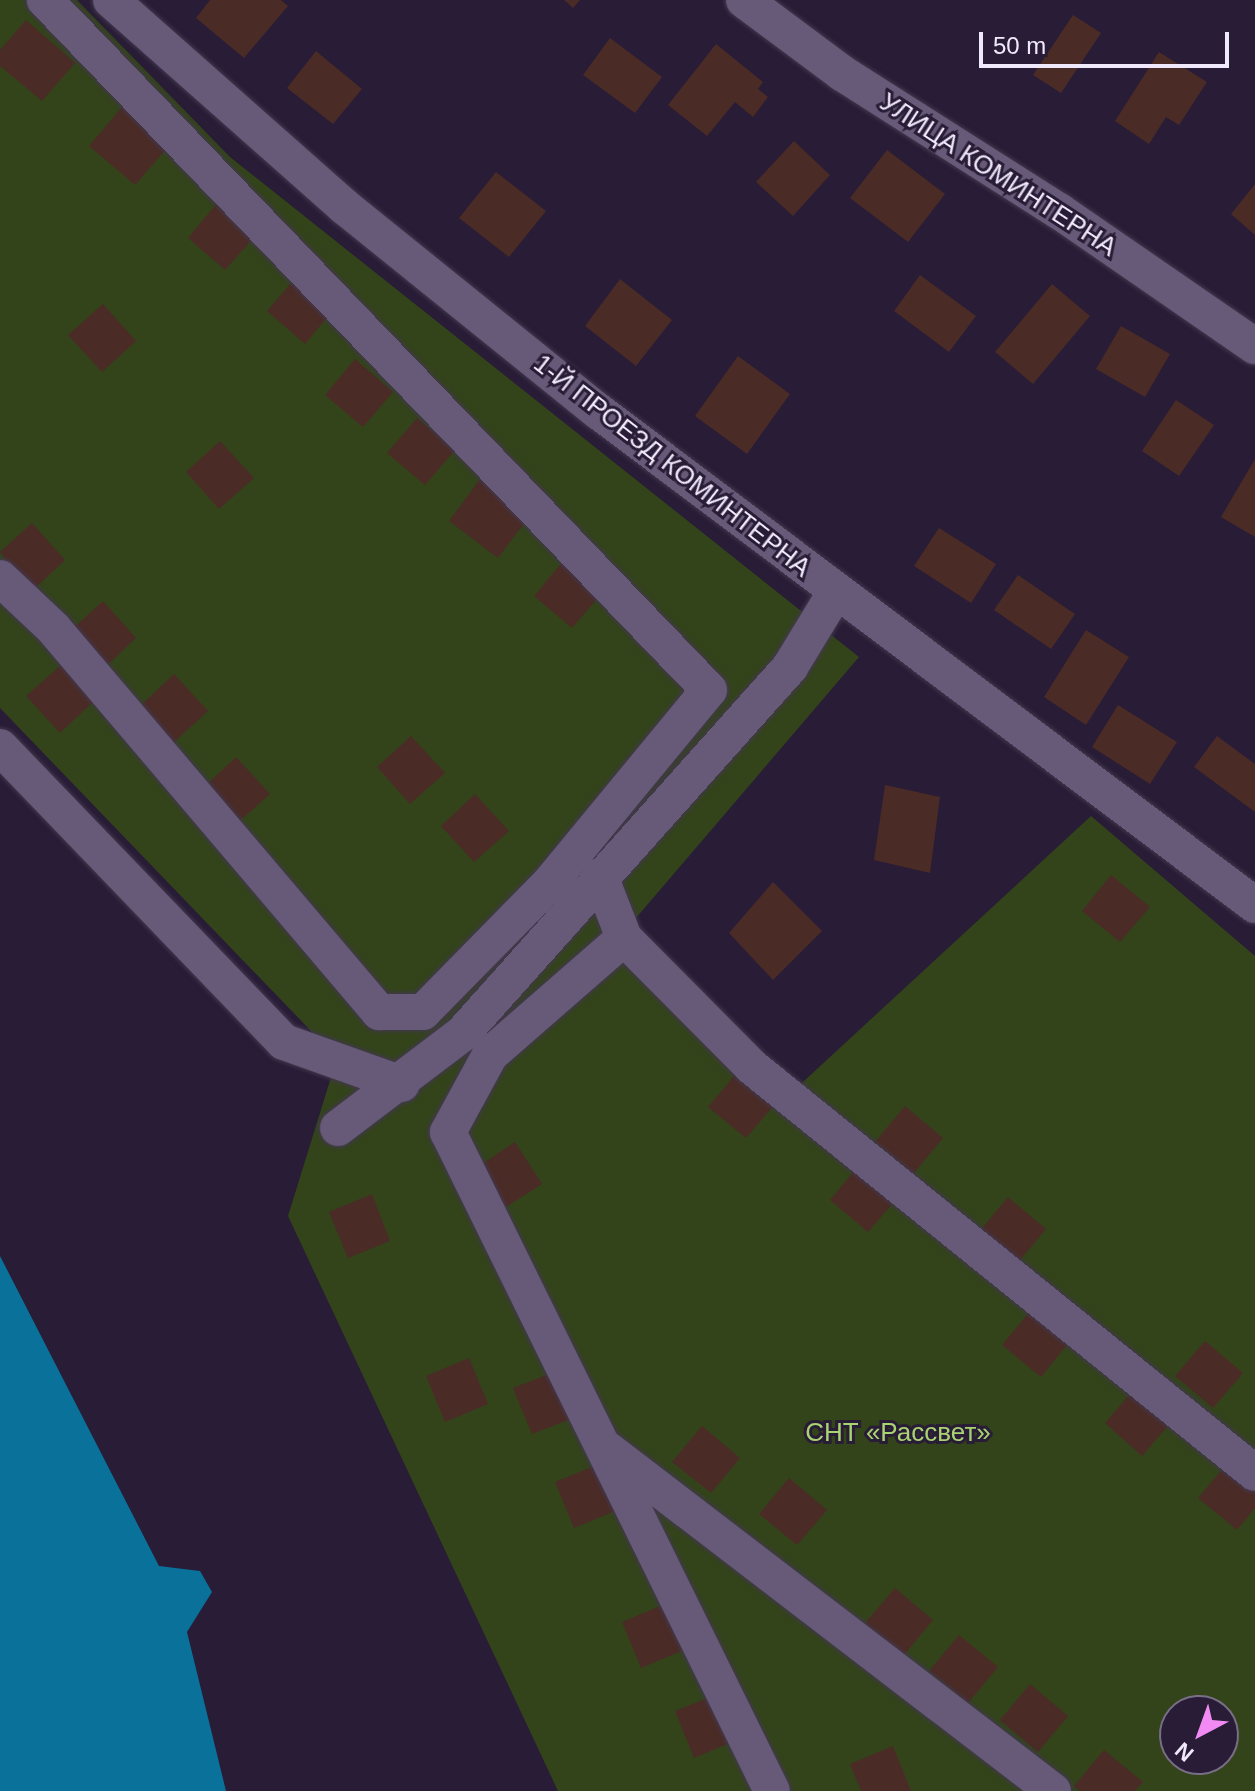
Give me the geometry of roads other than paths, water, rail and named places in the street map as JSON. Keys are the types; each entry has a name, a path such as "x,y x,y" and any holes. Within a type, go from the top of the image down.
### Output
{"street":[{"path":"0,578 53,628 379,1012 423,1012 549,884 709,690 45,0"},
{"name":"1-Й ПРОЕЗД КОМИНТЕРНА","path":"111,0 345,207 835,593 1255,905"},
{"name":"УЛИЦА КОМИНТЕРНА","path":"744,0 842,73 1059,211 1255,346"},
{"path":"338,1128 402,1084 462,1034 790,667 835,593"},
{"path":"0,747 284,1042 402,1084"},
{"path":"600,876 624,938 752,1067 1255,1473"},
{"path":"624,938 490,1055 448,1132 772,1791"},
{"path":"599,1443 1053,1791"}],"water":[{"path":"0,1256 159,1566 200,1571 212,1592 187,1632 226,1791 0,1791"}],"park label":[{"name":"СНТ «Рассвет»","path":"898,1433"}]}
